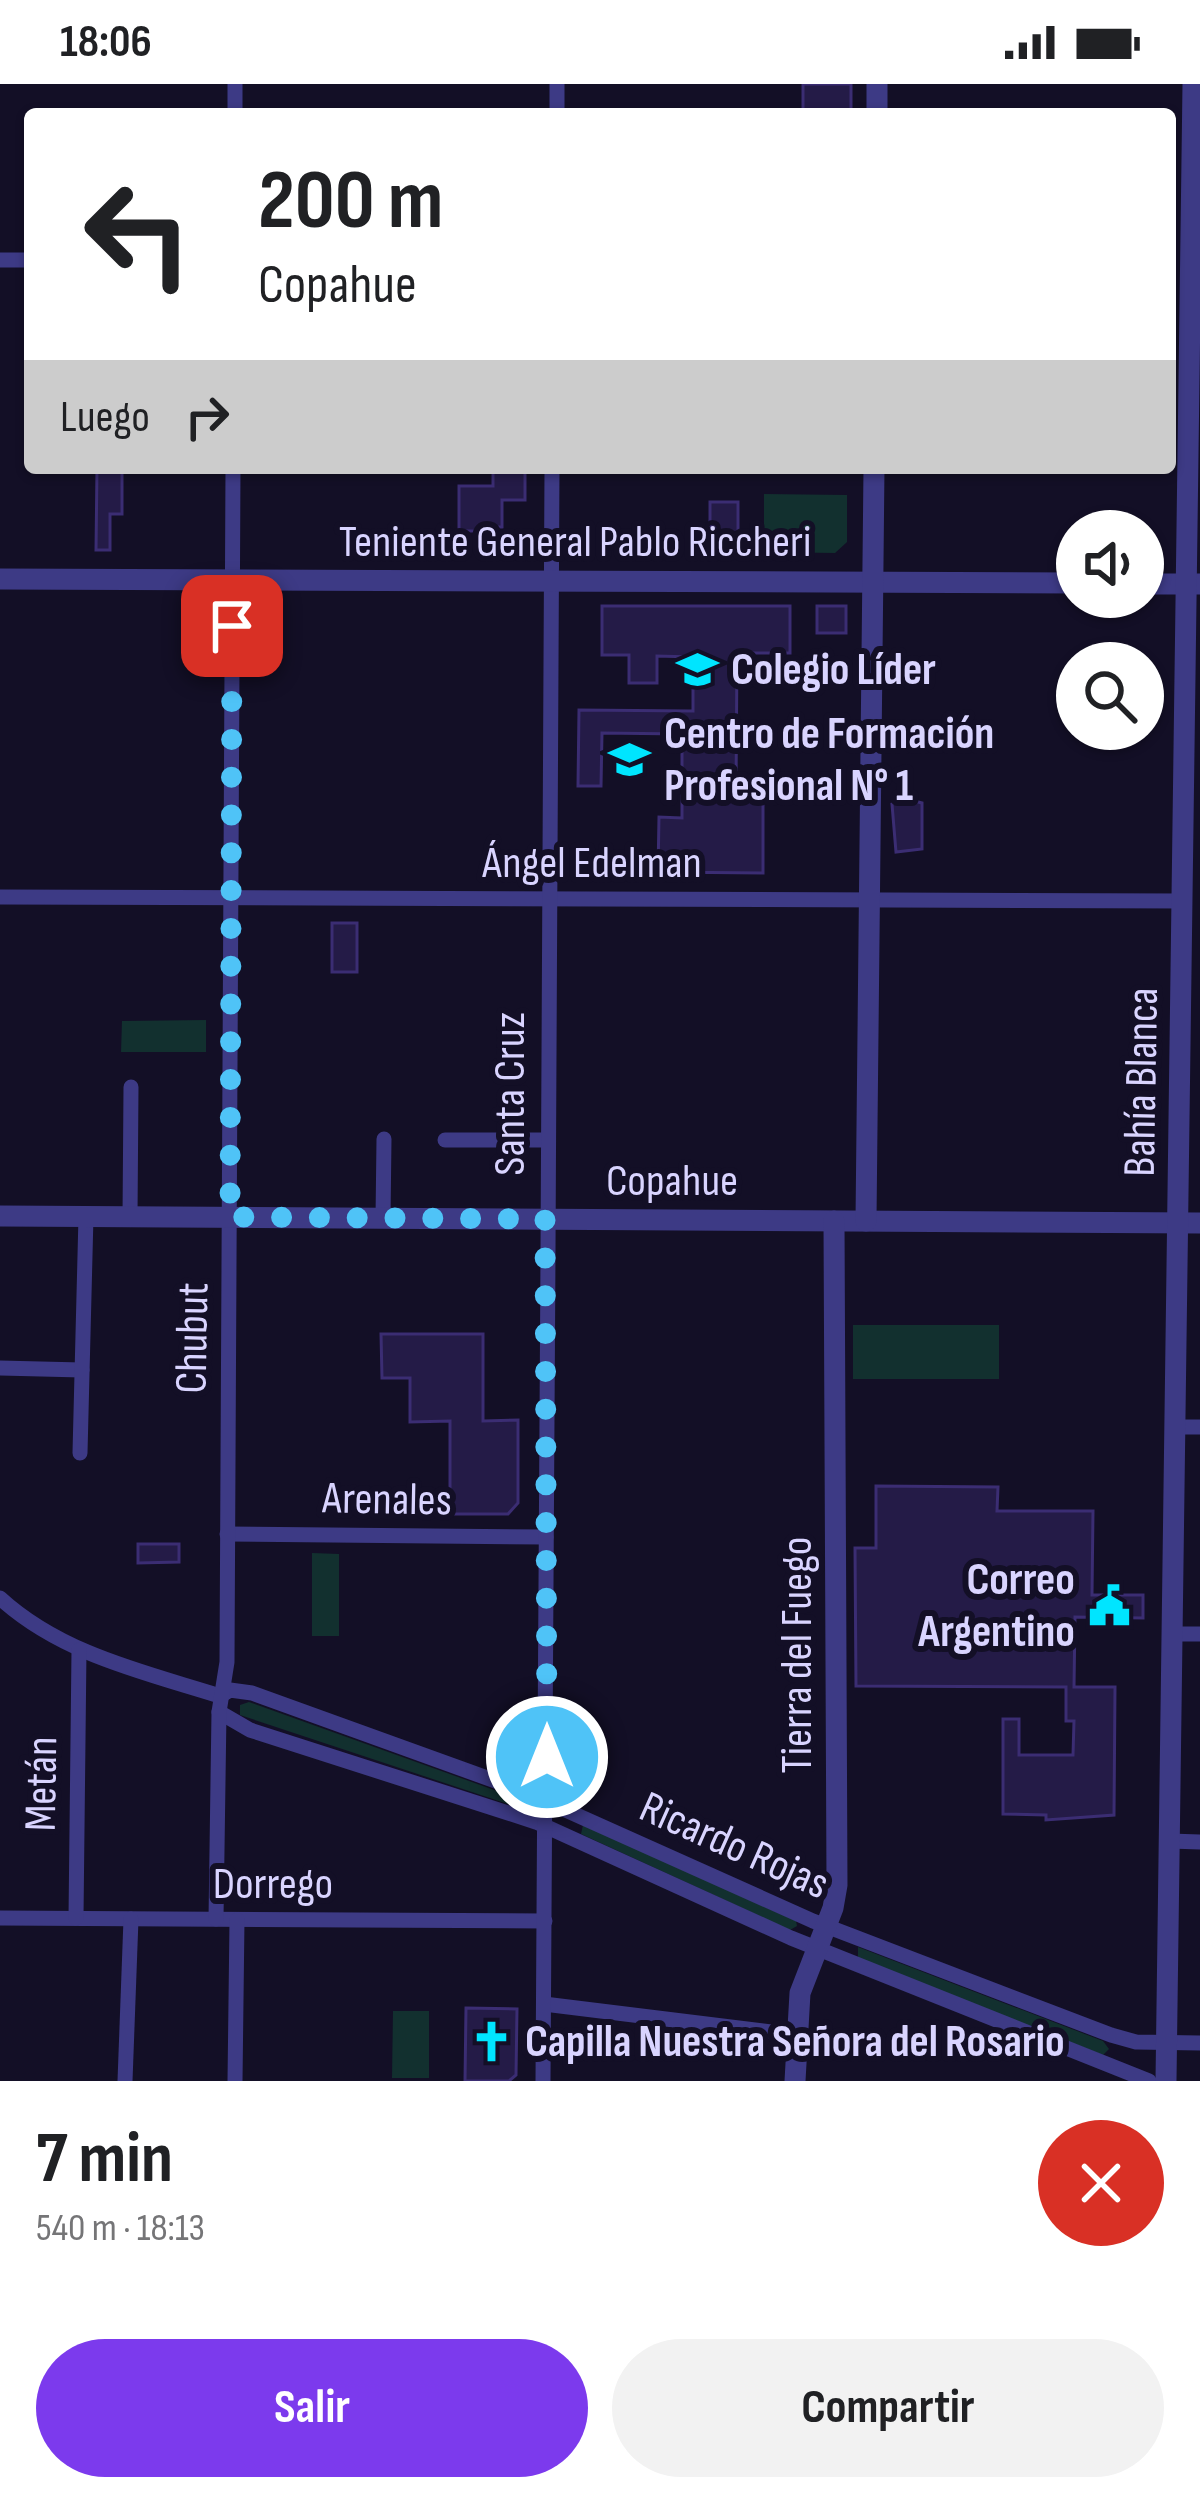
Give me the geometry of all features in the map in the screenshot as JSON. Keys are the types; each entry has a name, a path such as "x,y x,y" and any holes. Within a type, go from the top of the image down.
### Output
{"street":[{"name":"Bahía Blanca","path":"1166,2081 1176,1427 1190,1223 1184,902 1194,584 1187,266 1192,84"},
{"name":"Chubut","path":"216,1919 219,1704 227,1662 233,474"},
{"name":"Santa Cruz","path":"543,2081 552,474"},
{"path":"866,1221 874,474"},
{"name":"Teniente General Pablo Riccheri","path":"0,579 1056,584"},
{"name":"Ángel Edelman","path":"0,897 1184,902"},
{"path":"130,1087 130,1216"},
{"path":"383,1218 384,1138"},
{"path":"445,1140 546,1140"},
{"name":"Copahue","path":"0,1216 1190,1223"},
{"path":"80,1453 86,1216"},
{"name":"Tierra del Fuego","path":"795,2081 800,1993 835,1901 837,1878 834,1221"},
{"path":"0,1368 82,1370"},
{"path":"1176,1427 1200,1427"},
{"name":"Arenales","path":"227,1534 546,1537"},
{"name":"Ricardo Rojas","path":"3,1603 79,1649 219,1704 250,1730 547,1827 816,1948 1149,2081"},
{"path":"1173,1634 1200,1634"},
{"name":"Metán","path":"76,1918 79,1649"},
{"name":"Ricardo Rojas","path":"219,1704 236,1690 252,1693 547,1802 825,1926 1120,2038 1200,2043"},
{"path":"1170,1841 1200,1842"},
{"name":"Dorrego","path":"0,1918 545,1922"},
{"path":"124,2081 131,1919"},
{"path":"235,2081 237,1920"},
{"path":"544,2004 795,2035"}],"green space":[{"path":"764,494 847,495 847,542 835,553 764,552"},
{"path":"206,1020 206,1052 121,1052 122,1021"},
{"path":"853,1325 999,1325 999,1379 853,1379"},
{"path":"312,1553 339,1554 339,1636 312,1636"},
{"path":"249,1702 515,1801 508,1804 240,1715 240,1705"},
{"path":"583,1825 796,1921 797,1926 790,1930 581,1834"},
{"path":"858,1947 1103,2041 1109,2049 1103,2055 858,1959"},
{"path":"393,2011 429,2011 429,2078 392,2078"}],"building":[{"path":"803,84 851,84 851,108 803,108"},
{"path":"97,474 122,474 122,514 110,514 110,550 96,550"},
{"path":"493,474 525,474 525,500 502,500 502,527 459,531 459,486 493,486"},
{"path":"710,502 738,502 738,552 710,552"},
{"path":"602,606 790,606 790,653 737,653 736,791 763,791 763,873 658,872 659,817 682,818 682,734 602,733 601,786 578,786 579,710 693,711 693,657 657,656 657,683 629,683 629,655 602,655"},
{"path":"817,606 846,606 846,633 817,633"},
{"path":"907,799 922,803 922,849 896,852 892,804"},
{"path":"332,923 357,923 357,972 332,972"},
{"path":"381,1334 483,1334 483,1421 518,1420 518,1503 508,1514 450,1514 450,1421 410,1422 410,1378 382,1378"},
{"path":"876,1486 998,1487 997,1511 1093,1511 1092,1595 1143,1595 1143,1618 1075,1617 1074,1687 1115,1687 1114,1815 1046,1820 1046,1815 1003,1814 1003,1719 1019,1719 1019,1755 1073,1755 1074,1721 1066,1721 1066,1687 856,1686 855,1548 876,1548"},
{"path":"138,1544 179,1544 179,1562 138,1563"},
{"name":"Capilla Nuestra Señora del Rosario","path":"466,2008 517,2009 516,2075 509,2081 465,2081"}],"place":[{"name":"Colegio Líder","path":"697,670"},
{"name":"Centro de Formación Profesional N° 1","path":"630,760"},
{"name":"Correo Argentino","path":"1109,1606"},
{"name":"Capilla Nuestra Señora del Rosario","path":"491,2042"}],"route":[{"path":"232,626 230,1217 545,1219 547,1757"}]}
